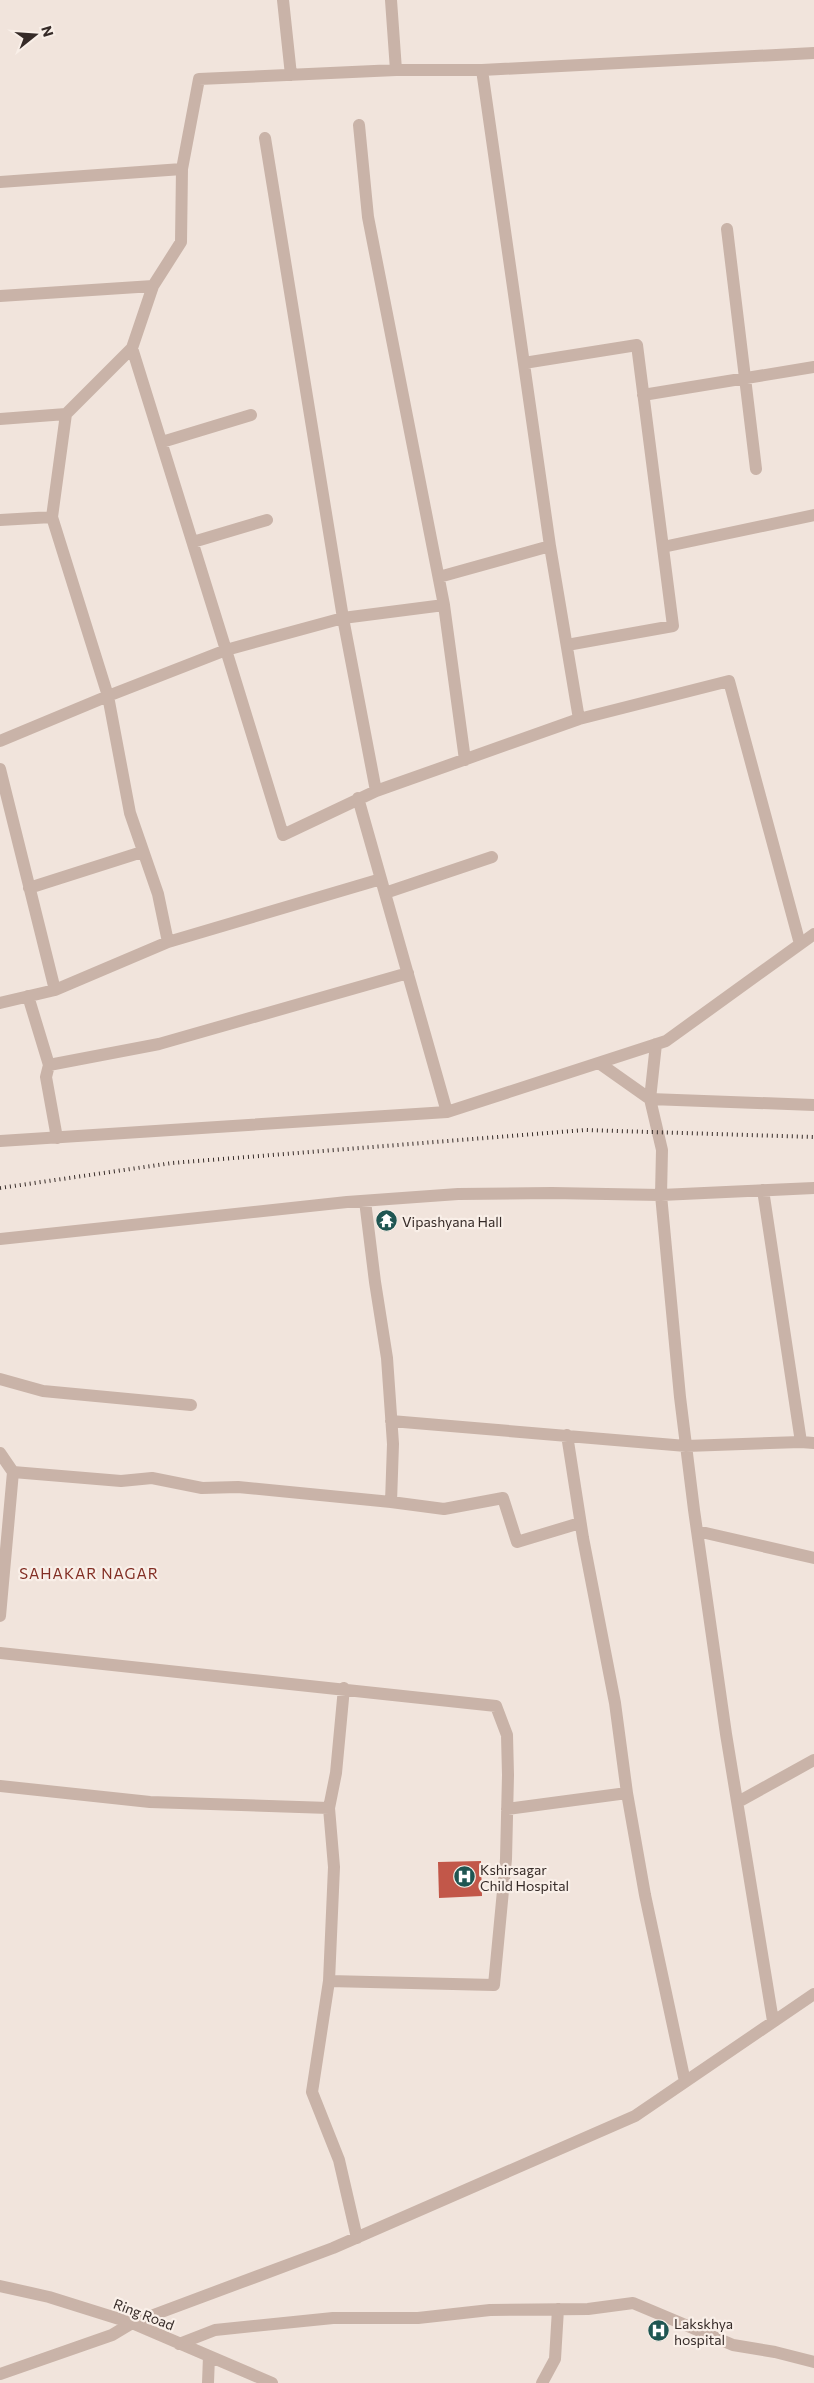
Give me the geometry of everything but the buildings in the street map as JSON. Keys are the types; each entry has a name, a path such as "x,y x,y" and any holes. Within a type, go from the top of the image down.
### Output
{"street":[{"path":"283,0 291,74"},
{"path":"391,0 396,70"},
{"path":"168,942 158,894 130,813 108,696 52,517 66,414 132,348 153,286 181,242 182,169 199,79 396,70 482,70 814,54"},
{"path":"482,70 550,546 579,720"},
{"path":"359,125 368,217 439,577 465,760"},
{"path":"265,138 343,618 376,791"},
{"path":"0,182 182,169"},
{"path":"727,230 756,469"},
{"path":"0,296 153,286"},
{"path":"524,363 637,344 672,626 567,645"},
{"path":"132,348 283,835 376,791 579,720 729,681 800,944"},
{"path":"643,395 814,367"},
{"path":"0,419 66,414"},
{"path":"162,442 251,415"},
{"path":"663,547 814,515"},
{"path":"0,520 52,517"},
{"path":"193,542 267,520"},
{"path":"439,577 550,546"},
{"path":"0,741 226,650 343,618 444,605"},
{"path":"0,769 55,990"},
{"path":"358,798 448,1112"},
{"path":"29,888 142,852"},
{"path":"385,894 492,857"},
{"path":"0,1004 55,990 168,942 381,879"},
{"path":"0,1141 448,1112 666,1041 814,934"},
{"path":"49,1065 159,1044 408,973"},
{"path":"28,996 49,1065 46,1077 56,1138"},
{"path":"656,1044 650,1098 662,1150 661,1196 686,1446 726,1734 773,2021"},
{"path":"599,1062 650,1098 814,1105"},
{"path":"0,1239 366,1201 458,1194 552,1193 661,1196 814,1188"},
{"path":"391,1421 686,1446 808,1442 763,1190"},
{"path":"366,1201 386,1358 391,1421 392,1502"},
{"path":"0,1379 43,1391 191,1405"},
{"path":"567,1435 580,1522 615,1703 627,1793 645,1896 684,2077 687,2080"},
{"path":"0,1453 13,1472 0,1616"},
{"path":"13,1472 120,1481 152,1478 202,1488 238,1487 444,1509 503,1498 517,1542 580,1522"},
{"path":"697,1531 814,1558"},
{"path":"0,1653 344,1688 496,1706 507,1735 507,1809 506,1859 494,1985 329,1981"},
{"path":"344,1688 336,1772 329,1808 334,1867 329,1981 312,2092 339,2160 357,2238"},
{"path":"738,1802 814,1760"},
{"path":"0,1786 150,1802 329,1808"},
{"path":"507,1809 627,1793"},
{"path":"0,2374 112,2335 132,2323 357,2238 635,2116 814,1994"},
{"name":"Ring Road","path":"0,2286 49,2297 132,2323 272,2383"},
{"path":"180,2344 215,2330 323,2319 418,2318 490,2310 588,2309 633,2303 733,2345 775,2352 814,2362"},
{"path":"542,2383 555,2359 558,2309"},
{"path":"208,2383 209,2356"}],"railway":[{"path":"0,1188 172,1163 585,1130 814,1137"}],"place":[{"name":"Vipashyana Hall","path":"386,1221"},
{"name":"Kshirsagar Child Hospital","path":"464,1877"},
{"name":"Lakskhya hospital","path":"658,2331"}],"district":[{"name":"SAHAKAR NAGAR","path":"89,1573"}]}
